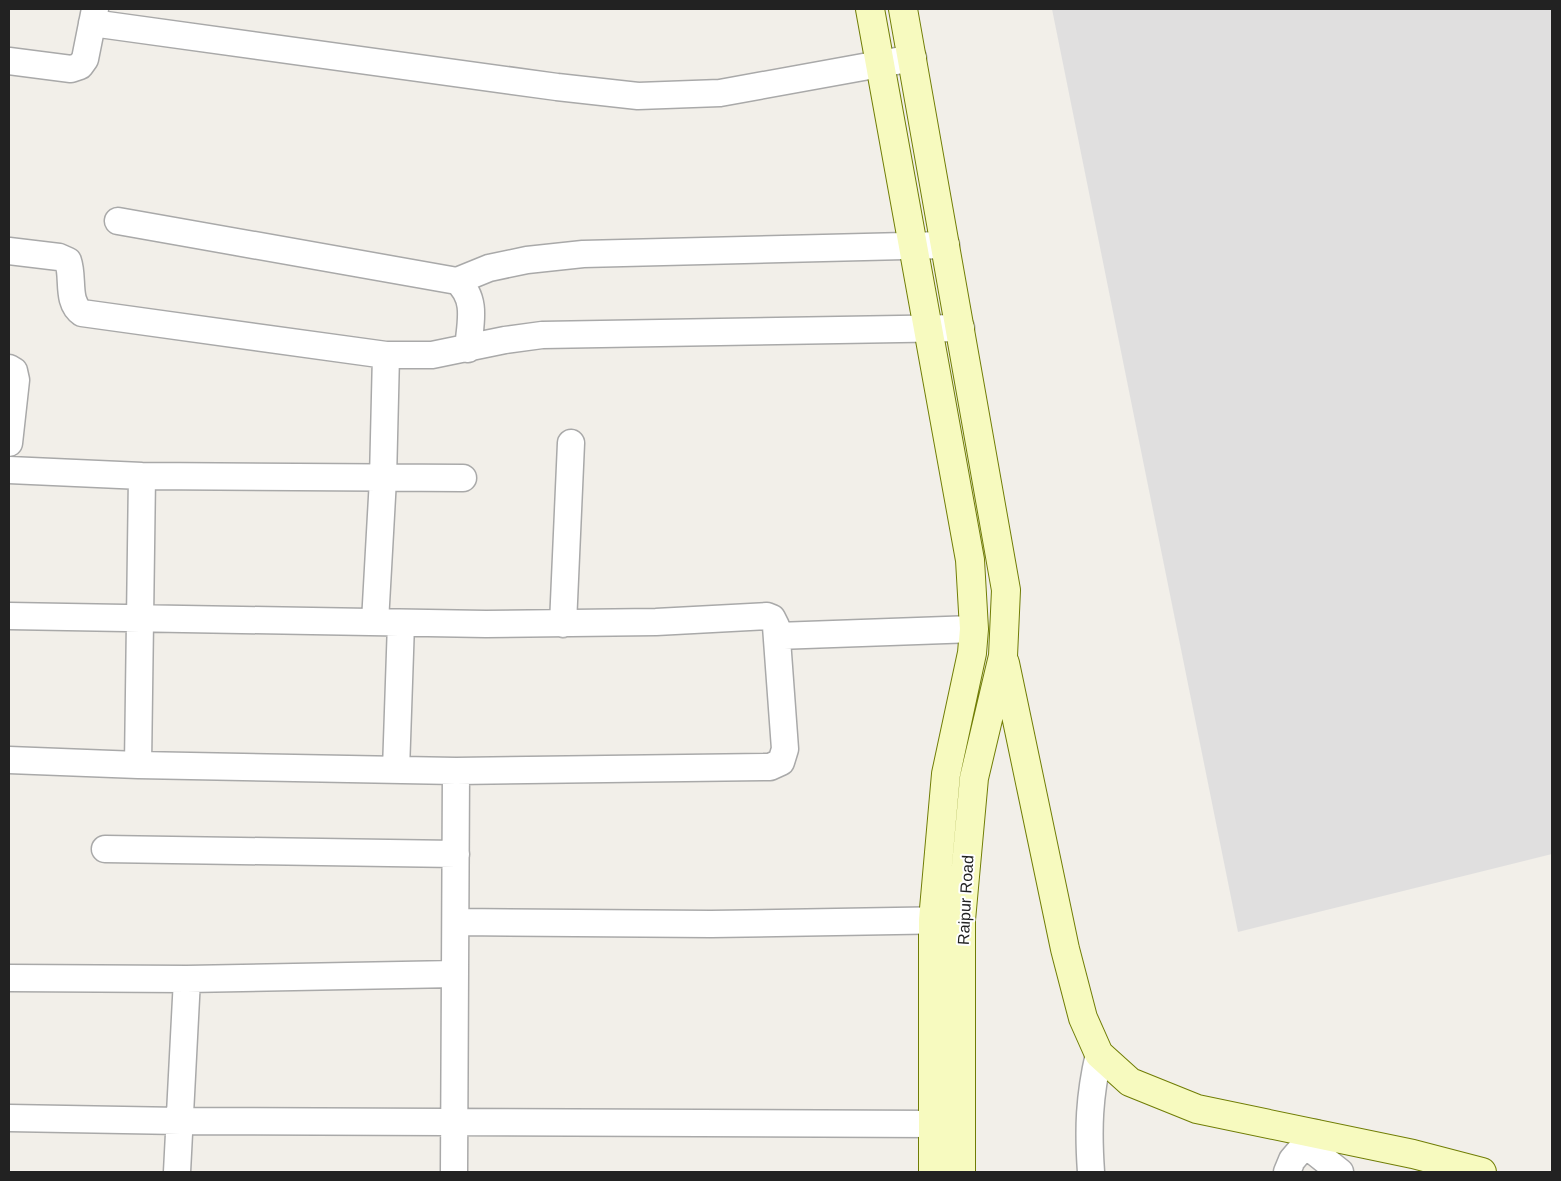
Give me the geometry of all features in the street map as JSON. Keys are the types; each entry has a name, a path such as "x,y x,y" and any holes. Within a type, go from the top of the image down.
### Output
{"main road":[{"name":"Raipur Road","path":"870,9 970,560 973,641 946,774 933,920 935,1124 933,1172"},
{"path":"903,9 1006,590 1004,644 1065,948 1083,1018 1099,1054 1130,1082 1197,1109 1311,1139 1413,1154 1482,1172"},
{"path":"973,641 1004,644"},
{"name":"Raipur Road","path":"961,1172 961,920 974,778 1004,644"}],"street":[{"path":"9,61 71,69 80,66 84,59 94,16 557,87 638,96 720,93 913,58"},
{"path":"118,221 457,282 467,290 471,306 468,349"},
{"path":"457,282 490,268 528,260 583,254 946,245"},
{"path":"9,251 59,257 68,261 72,272 72,300 75,308 82,313 386,355 432,355 505,340 542,335 960,328"},
{"path":"375,622 383,479 386,355"},
{"path":"9,368 14,371 16,380 9,443"},
{"path":"563,624 571,443"},
{"path":"9,470 142,476 463,478"},
{"path":"138,766 142,476"},
{"path":"9,616 563,624 767,616 772,618 776,626 785,749 782,762 770,767 456,771 138,766 9,760"},
{"path":"396,770 401,623"},
{"path":"777,636 973,641"},
{"path":"454,1172 456,771"},
{"path":"105,848 456,854"},
{"path":"456,922 711,924 961,920"},
{"path":"9,978 187,979 455,974"},
{"path":"177,1172 187,979"},
{"path":"1091,1172 1088,1138 1090,1090 1099,1054"},
{"path":"9,1118 180,1121 935,1124"},
{"path":"1287,1172 1292,1160 1311,1139 1340,1172"}],"shaded area":[{"path":"1052,9 1552,9 1552,854 1238,932"}]}
